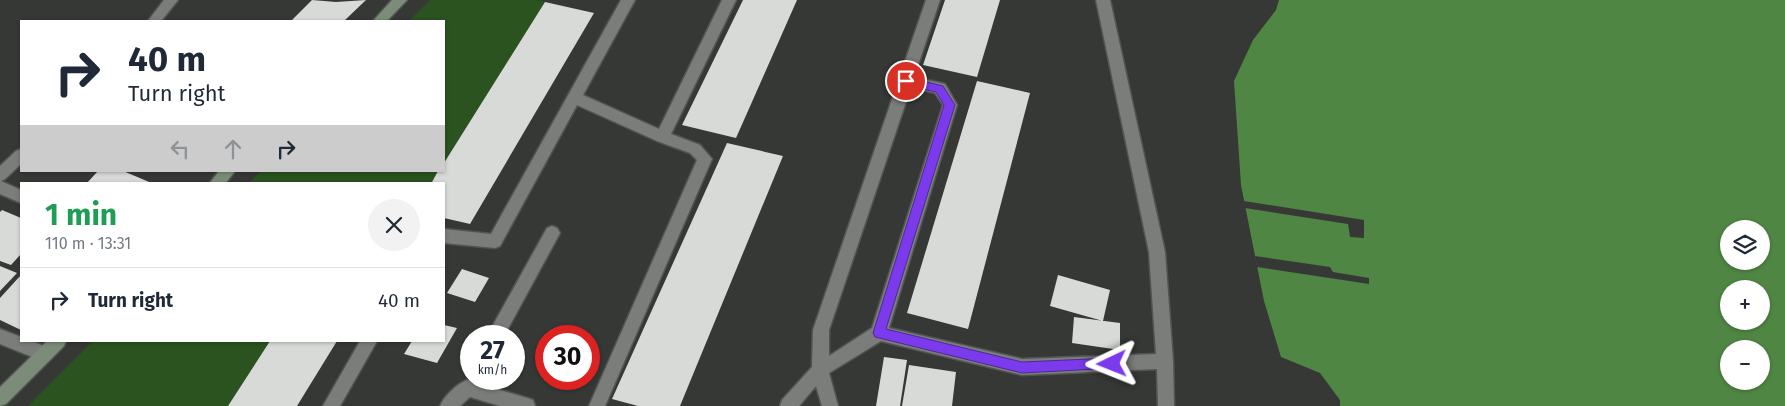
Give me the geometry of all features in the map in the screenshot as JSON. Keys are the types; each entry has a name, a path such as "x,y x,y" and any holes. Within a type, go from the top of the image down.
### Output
{"street":[{"path":"155,20 171,0"},
{"path":"380,20 400,0"},
{"path":"445,236 495,241 628,0"},
{"path":"662,137 729,0"},
{"path":"830,406 820,370 821,330 933,0"},
{"path":"1103,0 1156,252 1165,361 1166,406"},
{"path":"788,406 820,370 879,333 950,105 940,88 906,81"},
{"path":"575,98 662,137 695,149 706,159 598,406"},
{"path":"0,175 20,156"},
{"path":"218,182 227,172"},
{"path":"0,187 20,197"},
{"path":"501,325 552,233"},
{"path":"879,333 1022,368 1165,361"},
{"path":"0,336 45,354"},
{"path":"0,398 57,342"},
{"path":"330,406 368,342"},
{"path":"448,406 463,390"},
{"path":"485,390 527,406"}],"shaded area":[{"path":"430,0 537,0 545,2 445,161 445,20 410,20"},
{"path":"1279,0 1785,0 1785,406 1340,406 1340,400 1320,373 1281,357 1264,301 1241,185 1234,81 1253,40 1276,10"},
{"path":"260,172 437,172 432,182 250,182"},
{"path":"92,342 269,342 228,406 28,406"}],"pier":[{"path":"1244,201 1364,220 1364,238 1350,237 1348,224 1245,208"},
{"path":"1255,256 1330,267 1333,272 1369,278 1369,284 1257,267"}],"building":[{"path":"312,0 336,2 366,0 345,20 292,20"},
{"path":"743,0 797,0 736,138 682,125"},
{"path":"945,0 1000,0 977,77 923,65"},
{"path":"545,2 594,13 470,224 445,218 445,182 432,182 437,172 445,172 445,161"},
{"path":"977,81 1030,93 968,329 907,313"},
{"path":"727,143 783,156 680,406 638,406 612,399"},
{"path":"97,172 125,172 149,182 88,182"},
{"path":"2,210 20,218 20,255 11,265 0,261 0,212"},
{"path":"0,266 17,273 0,291"},
{"path":"462,269 489,278 475,302 447,293"},
{"path":"1058,275 1110,290 1103,321 1050,306"},
{"path":"20,276 20,330 0,320 0,298"},
{"path":"1074,317 1120,323 1120,350 1072,343"},
{"path":"445,325 457,328 437,363 404,354 411,342 445,342"},
{"path":"269,342 336,342 297,406 228,406"},
{"path":"884,357 907,360 900,406 876,406"},
{"path":"909,365 956,372 952,406 902,406"}],"route":[{"path":"906,81 940,88 950,105 879,333 1022,368 1112,364"}]}
